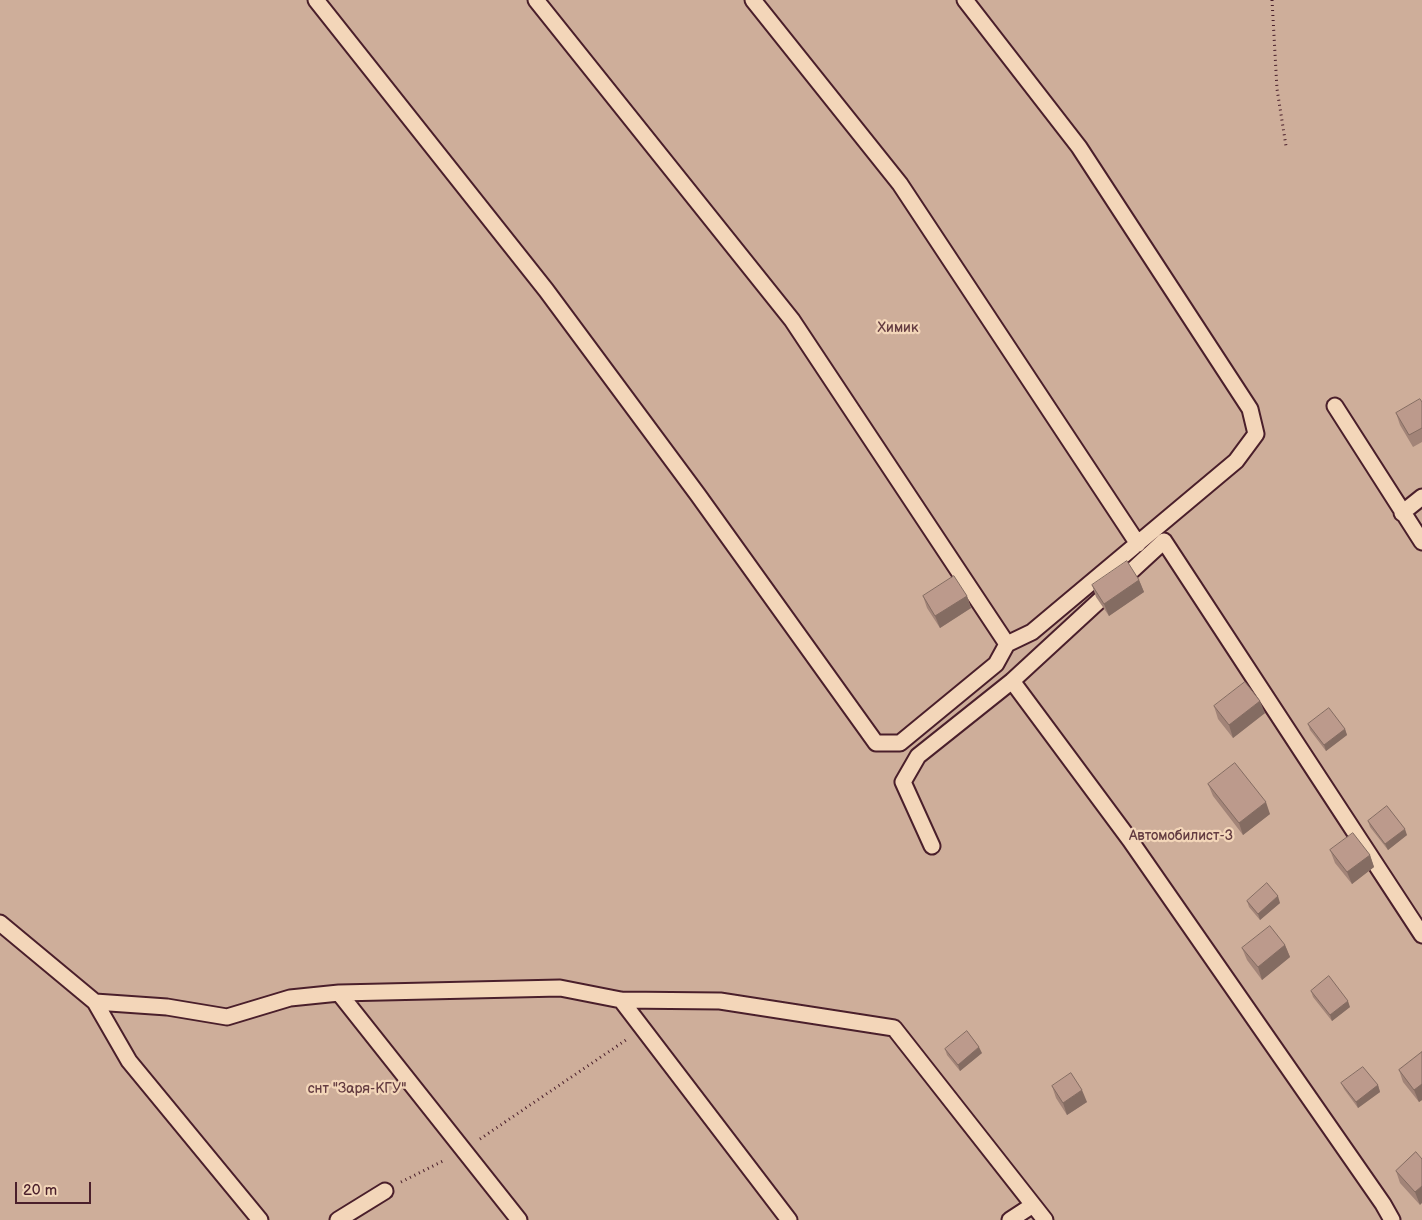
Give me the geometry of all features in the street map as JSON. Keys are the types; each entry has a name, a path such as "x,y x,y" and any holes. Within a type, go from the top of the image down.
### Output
{"lane":[{"path":"316,0 546,290 698,495 876,743 900,743 996,664 1007,644 1032,632 1236,461 1256,434 1250,409 1079,147 965,0"},
{"path":"536,0 792,320 1007,644"},
{"path":"753,0 900,184 1138,544"},
{"path":"1335,406 1422,542"},
{"path":"1402,513 1422,497"},
{"path":"932,846 903,782 918,756 1012,681 1164,541 1422,935"},
{"path":"1012,681 1130,840 1383,1204 1392,1220"},
{"path":"0,923 95,1002 129,1061 260,1220"},
{"path":"95,1002 167,1007 227,1017 290,998 339,993 560,988 621,1000 720,1001 894,1028 1045,1220"},
{"path":"339,993 519,1220"},
{"path":"621,1000 790,1220"},
{"path":"338,1220 385,1191"},
{"path":"1010,1220 1033,1205"}],"path":[{"path":"1272,0 1277,89 1286,146"},
{"path":"385,1191 464,1150 643,1028"}],"green space":[{"path":"0,0 1422,0 1422,1220 0,1220"}],"building":[{"path":"1420,399 1422,402 1422,428 1409,435 1396,413"},
{"path":"1127,561 1139,580 1104,604 1092,585"},
{"path":"954,576 967,596 935,616 923,596"},
{"path":"1245,682 1260,701 1229,725 1214,706"},
{"path":"1329,708 1345,729 1324,745 1308,724"},
{"path":"1235,763 1266,802 1239,823 1208,784"},
{"path":"1387,806 1405,829 1385,844 1368,821"},
{"path":"1353,833 1370,855 1347,872 1330,850"},
{"path":"1267,883 1278,896 1258,914 1247,901"},
{"path":"1270,926 1285,945 1258,967 1242,948"},
{"path":"1329,976 1348,1001 1330,1015 1311,991"},
{"path":"967,1031 979,1047 958,1065 945,1049"},
{"path":"1422,1052 1422,1084 1414,1090 1399,1070"},
{"path":"1363,1067 1378,1085 1356,1102 1341,1083"},
{"path":"1071,1073 1082,1090 1063,1103 1052,1086"},
{"path":"1416,1152 1422,1159 1422,1186 1415,1192 1396,1171"}],"park label":[{"name":"Химик","path":"898,328"},
{"name":"Автомобилист-3","path":"1181,836"},
{"name":"снт \"Заря-КГУ\"","path":"357,1089"}]}
